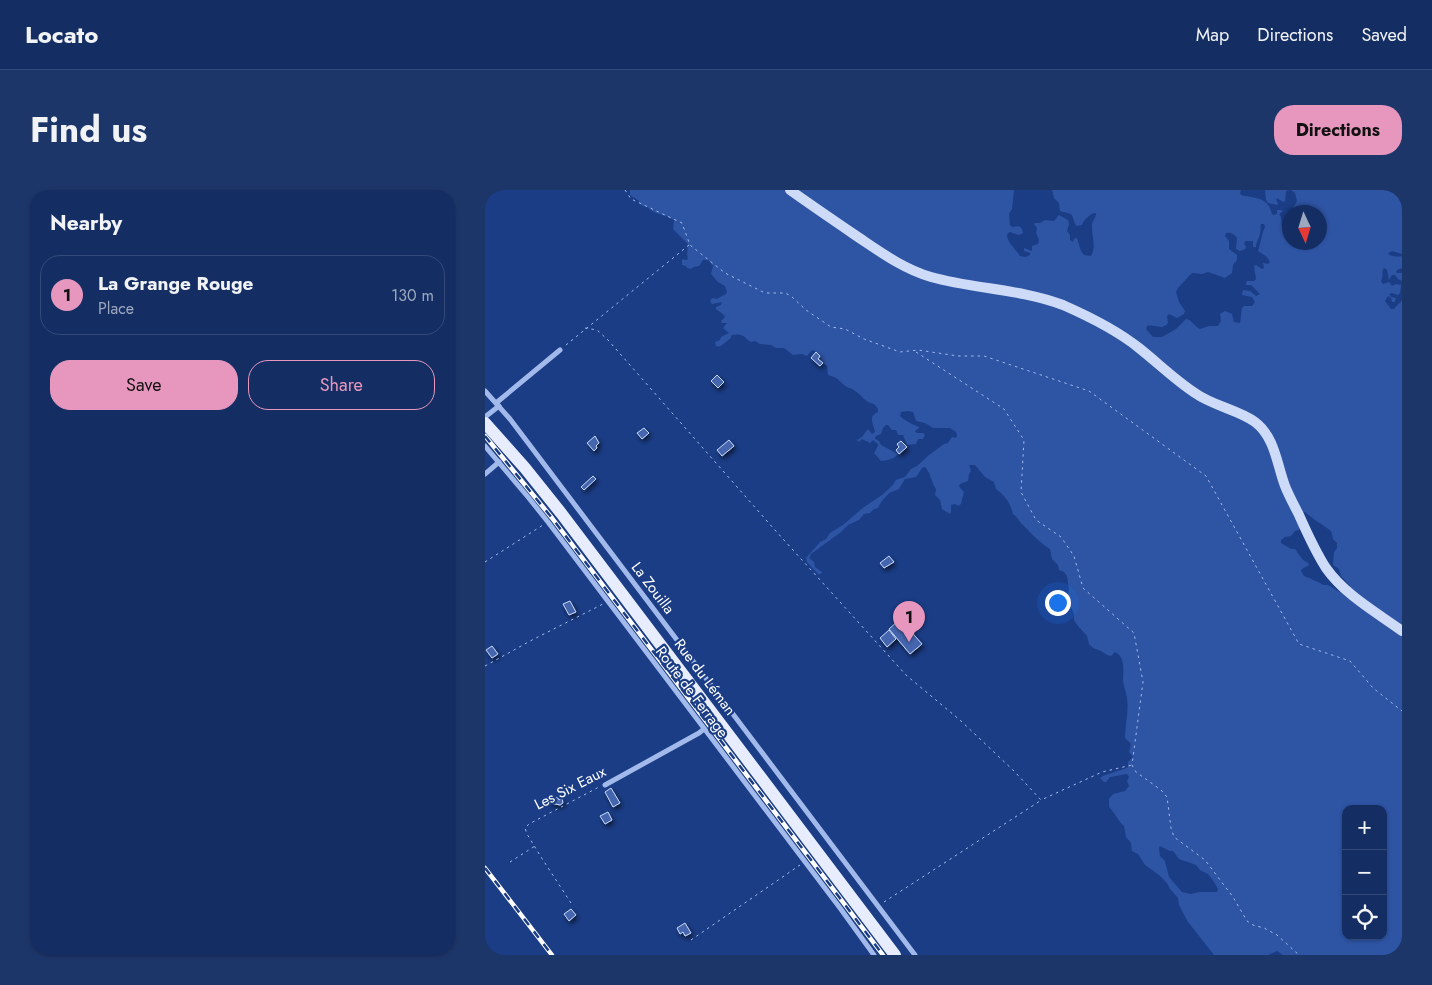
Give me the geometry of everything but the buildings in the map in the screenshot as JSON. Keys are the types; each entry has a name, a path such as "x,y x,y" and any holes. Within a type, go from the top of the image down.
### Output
{"main road":[{"name":"Rue du Léman","path":"485,423 525,468 561,513 895,955"}],"street":[{"path":"790,190 873,247 917,272 930,277 1038,298 1062,305 1082,314 1138,347 1204,399 1256,423 1271,441 1285,486 1309,536 1334,578 1353,596 1402,631"},
{"path":"485,417 560,350"},
{"name":"La Zouilla","path":"485,391 498,404 539,457 915,955"},
{"name":"Route de Ferrage","path":"485,446 548,522 874,955"},
{"path":"485,474 499,462"},
{"name":"Les Six Eaux","path":"605,785 704,729"}],"path":[{"path":"625,190 631,199 682,224 689,245 730,277 768,293 785,293 831,327 845,329 864,339 900,352 918,350 958,356 984,356 1089,391 1205,476 1299,644 1350,662 1373,688 1402,711"},
{"path":"560,350 689,245"},
{"path":"585,328 597,330 608,340 906,676 961,721 1014,771 1041,800"},
{"path":"915,351 1004,409 1024,440 1021,492 1036,520 1061,537 1073,556 1083,588 1134,633 1143,682 1134,751 1133,764 1136,772 1161,790 1167,797 1171,828 1175,837 1205,860 1233,897 1247,921 1277,935 1299,955"},
{"path":"485,562 548,522"},
{"path":"485,666 598,607 607,600"},
{"path":"878,906 1041,800 1102,772 1133,764"},
{"name":"Les Six Eaux","path":"571,903 525,830 527,825 605,785"},
{"path":"510,862 535,846"},
{"path":"691,940 805,862"}],"shaded area":[{"path":"630,190 1014,190 1012,209 1009,214 1010,225 1012,227 1019,226 1023,233 1019,235 1010,232 1007,236 1009,242 1020,256 1026,257 1030,253 1024,251 1024,248 1032,251 1032,246 1038,244 1039,240 1036,233 1037,228 1034,224 1045,220 1054,221 1059,215 1068,220 1067,231 1070,235 1070,240 1073,242 1077,238 1084,255 1091,256 1093,252 1092,224 1096,213 1087,217 1082,225 1077,226 1072,215 1060,211 1059,203 1054,198 1052,190 1241,190 1241,195 1264,201 1273,215 1277,214 1277,210 1282,210 1279,214 1282,226 1282,250 1327,250 1327,205 1295,205 1297,201 1295,193 1291,190 1402,190 1402,254 1392,251 1388,253 1396,257 1402,256 1402,268 1396,272 1402,273 1402,281 1395,275 1392,275 1389,280 1387,270 1384,268 1381,281 1383,284 1389,282 1392,286 1396,284 1401,285 1398,295 1389,294 1391,297 1396,298 1395,302 1392,302 1388,296 1385,301 1391,309 1394,309 1402,300 1402,955 1283,955 1277,951 1268,955 1214,955 1188,922 1179,905 1178,898 1167,883 1145,865 1138,854 1132,851 1124,826 1109,807 1109,799 1113,794 1125,791 1129,786 1127,781 1129,777 1127,774 1110,777 1106,782 1100,778 1127,768 1128,762 1133,757 1129,752 1131,744 1125,738 1127,704 1121,658 1115,652 1111,656 1107,655 1089,644 1087,636 1074,620 1074,614 1067,598 1069,590 1067,576 1059,570 1058,565 1052,559 1050,549 1037,539 1013,514 1007,500 996,489 994,482 985,477 975,465 969,465 971,471 968,481 959,485 964,492 961,504 958,506 955,504 951,505 950,514 942,509 940,500 935,495 936,489 925,467 922,468 916,477 905,479 899,489 889,493 878,508 864,514 859,520 848,525 811,554 809,558 814,562 815,567 822,572 818,574 807,562 806,558 820,542 882,495 896,480 905,477 911,469 948,443 952,437 956,438 956,432 950,428 933,428 925,423 916,421 913,412 901,412 900,416 902,418 919,427 915,432 925,435 923,439 918,439 916,444 907,445 903,435 898,435 896,430 892,430 886,425 881,434 876,436 875,439 881,445 898,454 891,459 881,461 874,453 878,444 873,440 870,443 862,439 859,442 857,440 867,430 872,434 875,432 872,418 878,412 878,409 874,404 866,401 852,389 828,375 827,366 821,361 818,353 813,350 807,356 802,354 793,355 784,348 776,348 755,341 751,342 739,334 732,335 730,339 716,346 715,342 729,333 723,328 727,323 722,323 721,321 725,317 724,315 716,309 722,302 712,304 710,301 712,298 717,299 726,294 725,286 718,282 711,274 713,266 708,260 703,260 699,266 691,269 682,265 682,259 688,259 688,244 673,229 674,220 642,206 638,200 630,195","holes":["1261,224 1264,224 1265,227 1258,251 1267,257 1270,262 1268,264 1263,263 1264,268 1262,269 1256,265 1254,266 1256,279 1254,281 1247,281 1246,285 1251,285 1260,294 1256,296 1250,291 1243,290 1242,295 1252,297 1255,302 1252,306 1244,306 1242,308 1240,323 1234,322 1232,314 1225,311 1220,314 1221,321 1218,326 1200,329 1186,319 1176,329 1162,337 1153,337 1146,329 1147,326 1163,327 1168,323 1167,316 1169,314 1177,318 1184,314 1185,311 1179,302 1176,292 1191,274 1208,272 1225,278 1232,273 1237,255 1229,249 1229,241 1225,236 1226,233 1232,234 1237,238 1236,249 1240,251 1245,249 1244,243 1246,241 1253,241 1253,247 1256,247","1305,512 1331,531 1333,539 1337,543 1333,565 1339,569 1341,576 1350,586 1343,594 1328,585 1323,585 1304,576 1301,571 1309,565 1308,563 1303,560 1295,549 1291,549 1281,543 1281,540 1285,537 1291,536 1295,531 1301,529 1300,523 1293,516 1294,514","1160,846 1173,851 1179,859 1196,865 1200,870 1208,874 1218,889 1217,892 1191,894 1182,892 1169,877 1165,861 1160,856"]},
{"path":"1265,190 1289,190 1286,191 1285,201 1276,199 1277,205 1268,203"}],"railway":[{"path":"485,436 552,518 883,955"},
{"path":"485,868 552,955"}],"place":[{"name":"La Grange Rouge","path":"909,642"}]}
